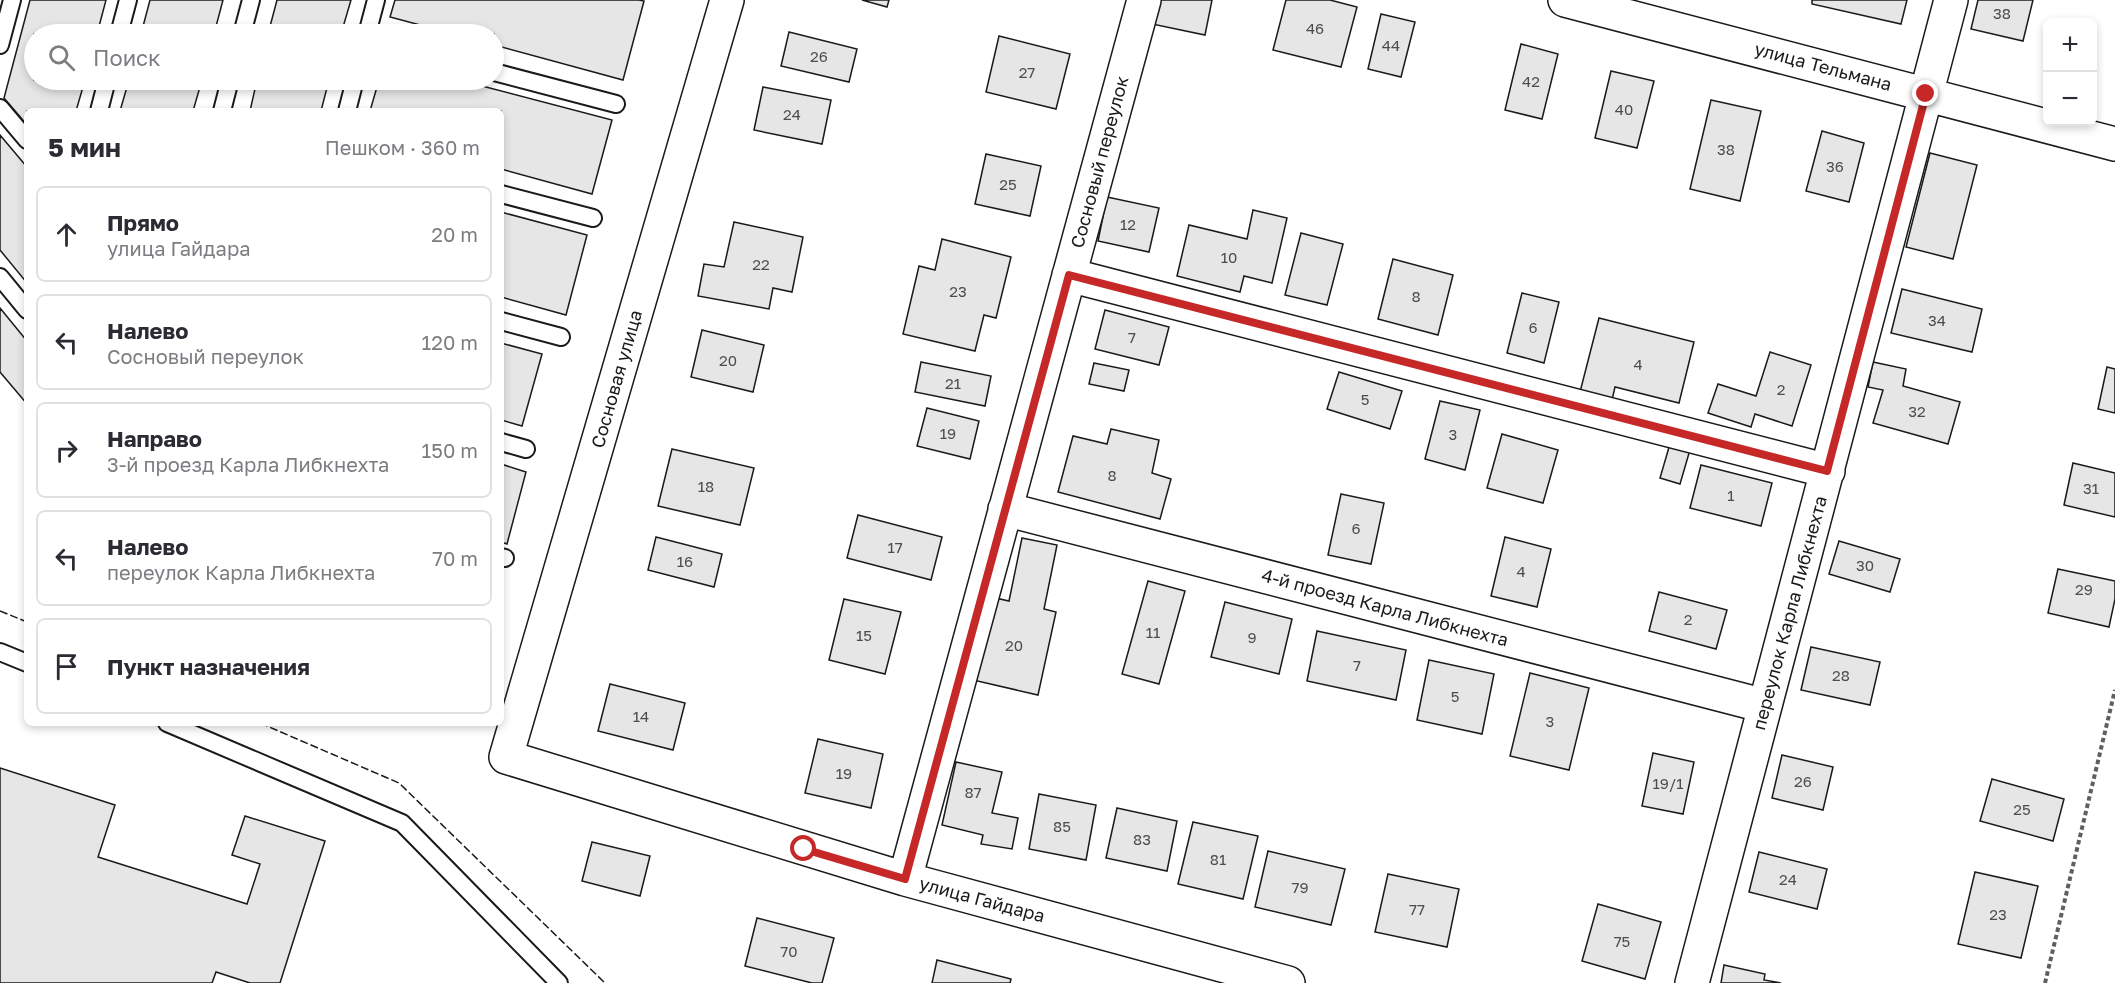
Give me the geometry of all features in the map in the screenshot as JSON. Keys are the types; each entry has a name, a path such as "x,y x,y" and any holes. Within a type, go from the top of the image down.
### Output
{"street":[{"name":"Сосновая улица","path":"506,757 727,0"},
{"name":"Сосновый переулок","path":"905,879 1144,0"},
{"name":"улица Тельмана","path":"1565,0 2115,144"},
{"name":"переулок Карла Либкнехта","path":"1692,983 1951,0"},
{"path":"1069,275 1827,471"},
{"name":"4-й проезд Карла Либкнехта","path":"1005,509 1765,706"},
{"name":"улица Гайдара","path":"506,757 905,879 1288,983"}],"lane":[{"path":"0,45 12,0"},
{"path":"122,24 128,0"},
{"path":"245,24 251,0"},
{"path":"370,24 376,0"},
{"path":"504,75 616,104"},
{"path":"100,108 104,90"},
{"path":"223,108 227,90"},
{"path":"348,108 352,90"},
{"path":"0,108 24,136"},
{"path":"504,195 593,218"},
{"path":"0,276 24,306"},
{"path":"504,322 561,337"},
{"path":"504,443 526,449"},
{"path":"0,652 24,662"},
{"path":"174,726 402,823 559,983"}],"path":[{"path":"2045,983 2115,690"}],"building":[{"path":"30,0 106,0 100,24 24,24 24,90 82,90 77,108 24,108 24,121 4,98"},
{"path":"150,0 223,0 217,24 144,24"},
{"path":"277,0 351,0 344,24 271,24"},
{"path":"395,0 644,1 623,80 504,48 504,24 416,24 390,17"},
{"path":"862,0 889,0 887,7"},
{"path":"1158,0 1212,0 1205,35 1152,24"},
{"path":"1286,0 1330,0 1357,7 1341,67 1273,50"},
{"path":"1812,0 1907,0 1901,24 1812,4"},
{"path":"1978,0 2033,0 2023,41 1971,29"},
{"path":"1381,14 1415,22 1401,77 1368,69"},
{"path":"789,32 857,49 849,82 781,66"},
{"path":"999,36 1070,54 1056,109 986,92"},
{"path":"1521,44 1558,54 1542,119 1505,110"},
{"path":"1611,71 1654,81 1637,148 1595,138"},
{"path":"763,87 831,100 822,144 754,130"},
{"path":"126,90 199,90 194,108 121,108"},
{"path":"255,90 326,90 322,108 251,108"},
{"path":"376,90 497,90 612,120 592,194 504,170 504,108 371,108"},
{"path":"1711,100 1761,111 1740,201 1690,189"},
{"path":"1822,131 1864,143 1849,202 1806,191"},
{"path":"0,135 24,163 24,279 0,250"},
{"path":"1930,153 1977,165 1953,259 1906,247"},
{"path":"986,154 1041,166 1030,216 975,204"},
{"path":"1107,197 1159,208 1149,252 1098,241"},
{"path":"1253,210 1287,218 1272,283 1244,276 1240,292 1177,276 1189,225 1247,239"},
{"path":"504,213 587,235 566,315 504,298"},
{"path":"734,222 803,237 792,292 773,288 769,309 698,296 704,264 724,267"},
{"path":"1301,233 1343,244 1327,305 1285,295"},
{"path":"942,239 1011,257 996,318 984,315 975,351 903,334 919,266 935,270"},
{"path":"1393,259 1453,275 1438,335 1378,319"},
{"path":"1902,289 1982,309 1972,352 1891,333"},
{"path":"1522,293 1559,302 1544,363 1507,353"},
{"path":"0,308 24,337 24,400 0,372"},
{"path":"1105,310 1169,327 1159,365 1095,349"},
{"path":"1599,318 1694,342 1679,403 1615,387 1612,400 1580,392"},
{"path":"702,330 764,345 753,392 691,377"},
{"path":"504,344 542,354 522,426 504,421"},
{"path":"1770,352 1811,365 1792,426 1755,414 1751,427 1708,413 1718,384 1756,396"},
{"path":"921,362 991,376 985,406 915,392"},
{"path":"1873,362 1906,369 1903,386 1960,402 1948,444 1873,423 1883,390 1868,387"},
{"path":"1094,363 1129,370 1124,391 1089,384"},
{"path":"2107,367 2115,369 2115,413 2098,409"},
{"path":"1339,372 1402,391 1390,429 1327,409"},
{"path":"1440,401 1480,410 1465,470 1425,459"},
{"path":"927,408 979,421 970,459 917,446"},
{"path":"1111,429 1159,440 1152,473 1171,479 1160,519 1058,492 1073,436 1107,444"},
{"path":"1502,434 1558,450 1543,503 1487,488"},
{"path":"1672,437 1692,443 1680,484 1660,478"},
{"path":"672,449 754,468 740,525 658,506"},
{"path":"2073,463 2115,473 2115,517 2064,505"},
{"path":"504,465 526,472 507,544 504,543"},
{"path":"1701,465 1772,483 1761,526 1690,508"},
{"path":"1341,494 1384,503 1371,564 1328,555"},
{"path":"858,515 942,537 931,580 847,558"},
{"path":"656,537 722,554 714,587 648,570"},
{"path":"1505,537 1551,549 1537,607 1491,596"},
{"path":"1022,538 1057,545 1044,609 1056,612 1038,695 973,680 991,597 1009,601"},
{"path":"1839,541 1900,559 1890,592 1829,574"},
{"path":"2058,569 2115,581 2115,599 2109,627 2048,613"},
{"path":"1148,581 1185,591 1159,684 1122,674"},
{"path":"1659,592 1727,610 1716,649 1649,631"},
{"path":"844,599 901,612 885,674 829,660"},
{"path":"1225,602 1292,619 1279,674 1211,657"},
{"path":"1317,631 1406,650 1396,700 1307,681"},
{"path":"1811,647 1880,662 1870,705 1801,690"},
{"path":"1429,660 1494,674 1482,734 1417,720"},
{"path":"1530,673 1589,688 1569,770 1510,756"},
{"path":"610,684 685,703 673,750 598,731"},
{"path":"818,739 883,754 871,808 805,793"},
{"path":"1653,753 1694,762 1683,814 1642,806"},
{"path":"1782,755 1833,767 1823,810 1772,798"},
{"path":"956,762 1002,772 992,813 1018,818 1012,849 981,844 983,835 942,825"},
{"path":"0,768 115,805 98,857 247,904 260,864 232,855 245,816 325,841 280,983 250,983 216,972 212,983 0,983"},
{"path":"1992,779 2064,799 2053,841 1980,821"},
{"path":"1039,794 1096,805 1086,860 1029,849"},
{"path":"1117,808 1177,821 1167,871 1106,858"},
{"path":"1193,822 1258,836 1243,899 1178,884"},
{"path":"592,842 650,856 640,896 582,881"},
{"path":"1268,851 1345,869 1331,925 1255,907"},
{"path":"1759,852 1827,869 1817,909 1749,892"},
{"path":"1975,872 2038,886 2021,958 1958,944"},
{"path":"1388,874 1459,889 1447,947 1375,932"},
{"path":"1598,904 1661,922 1645,979 1582,961"},
{"path":"757,918 834,938 822,983 812,983 745,966"},
{"path":"937,960 1011,979 1010,983 932,983"},
{"path":"1724,965 1765,974 1764,980 1781,983 1721,983"}],"fence":[{"path":"0,611 24,621"},
{"path":"267,726 399,783 605,983"}],"route":[{"path":"804,849 905,879 1069,275 1827,471 1926,94"}]}
